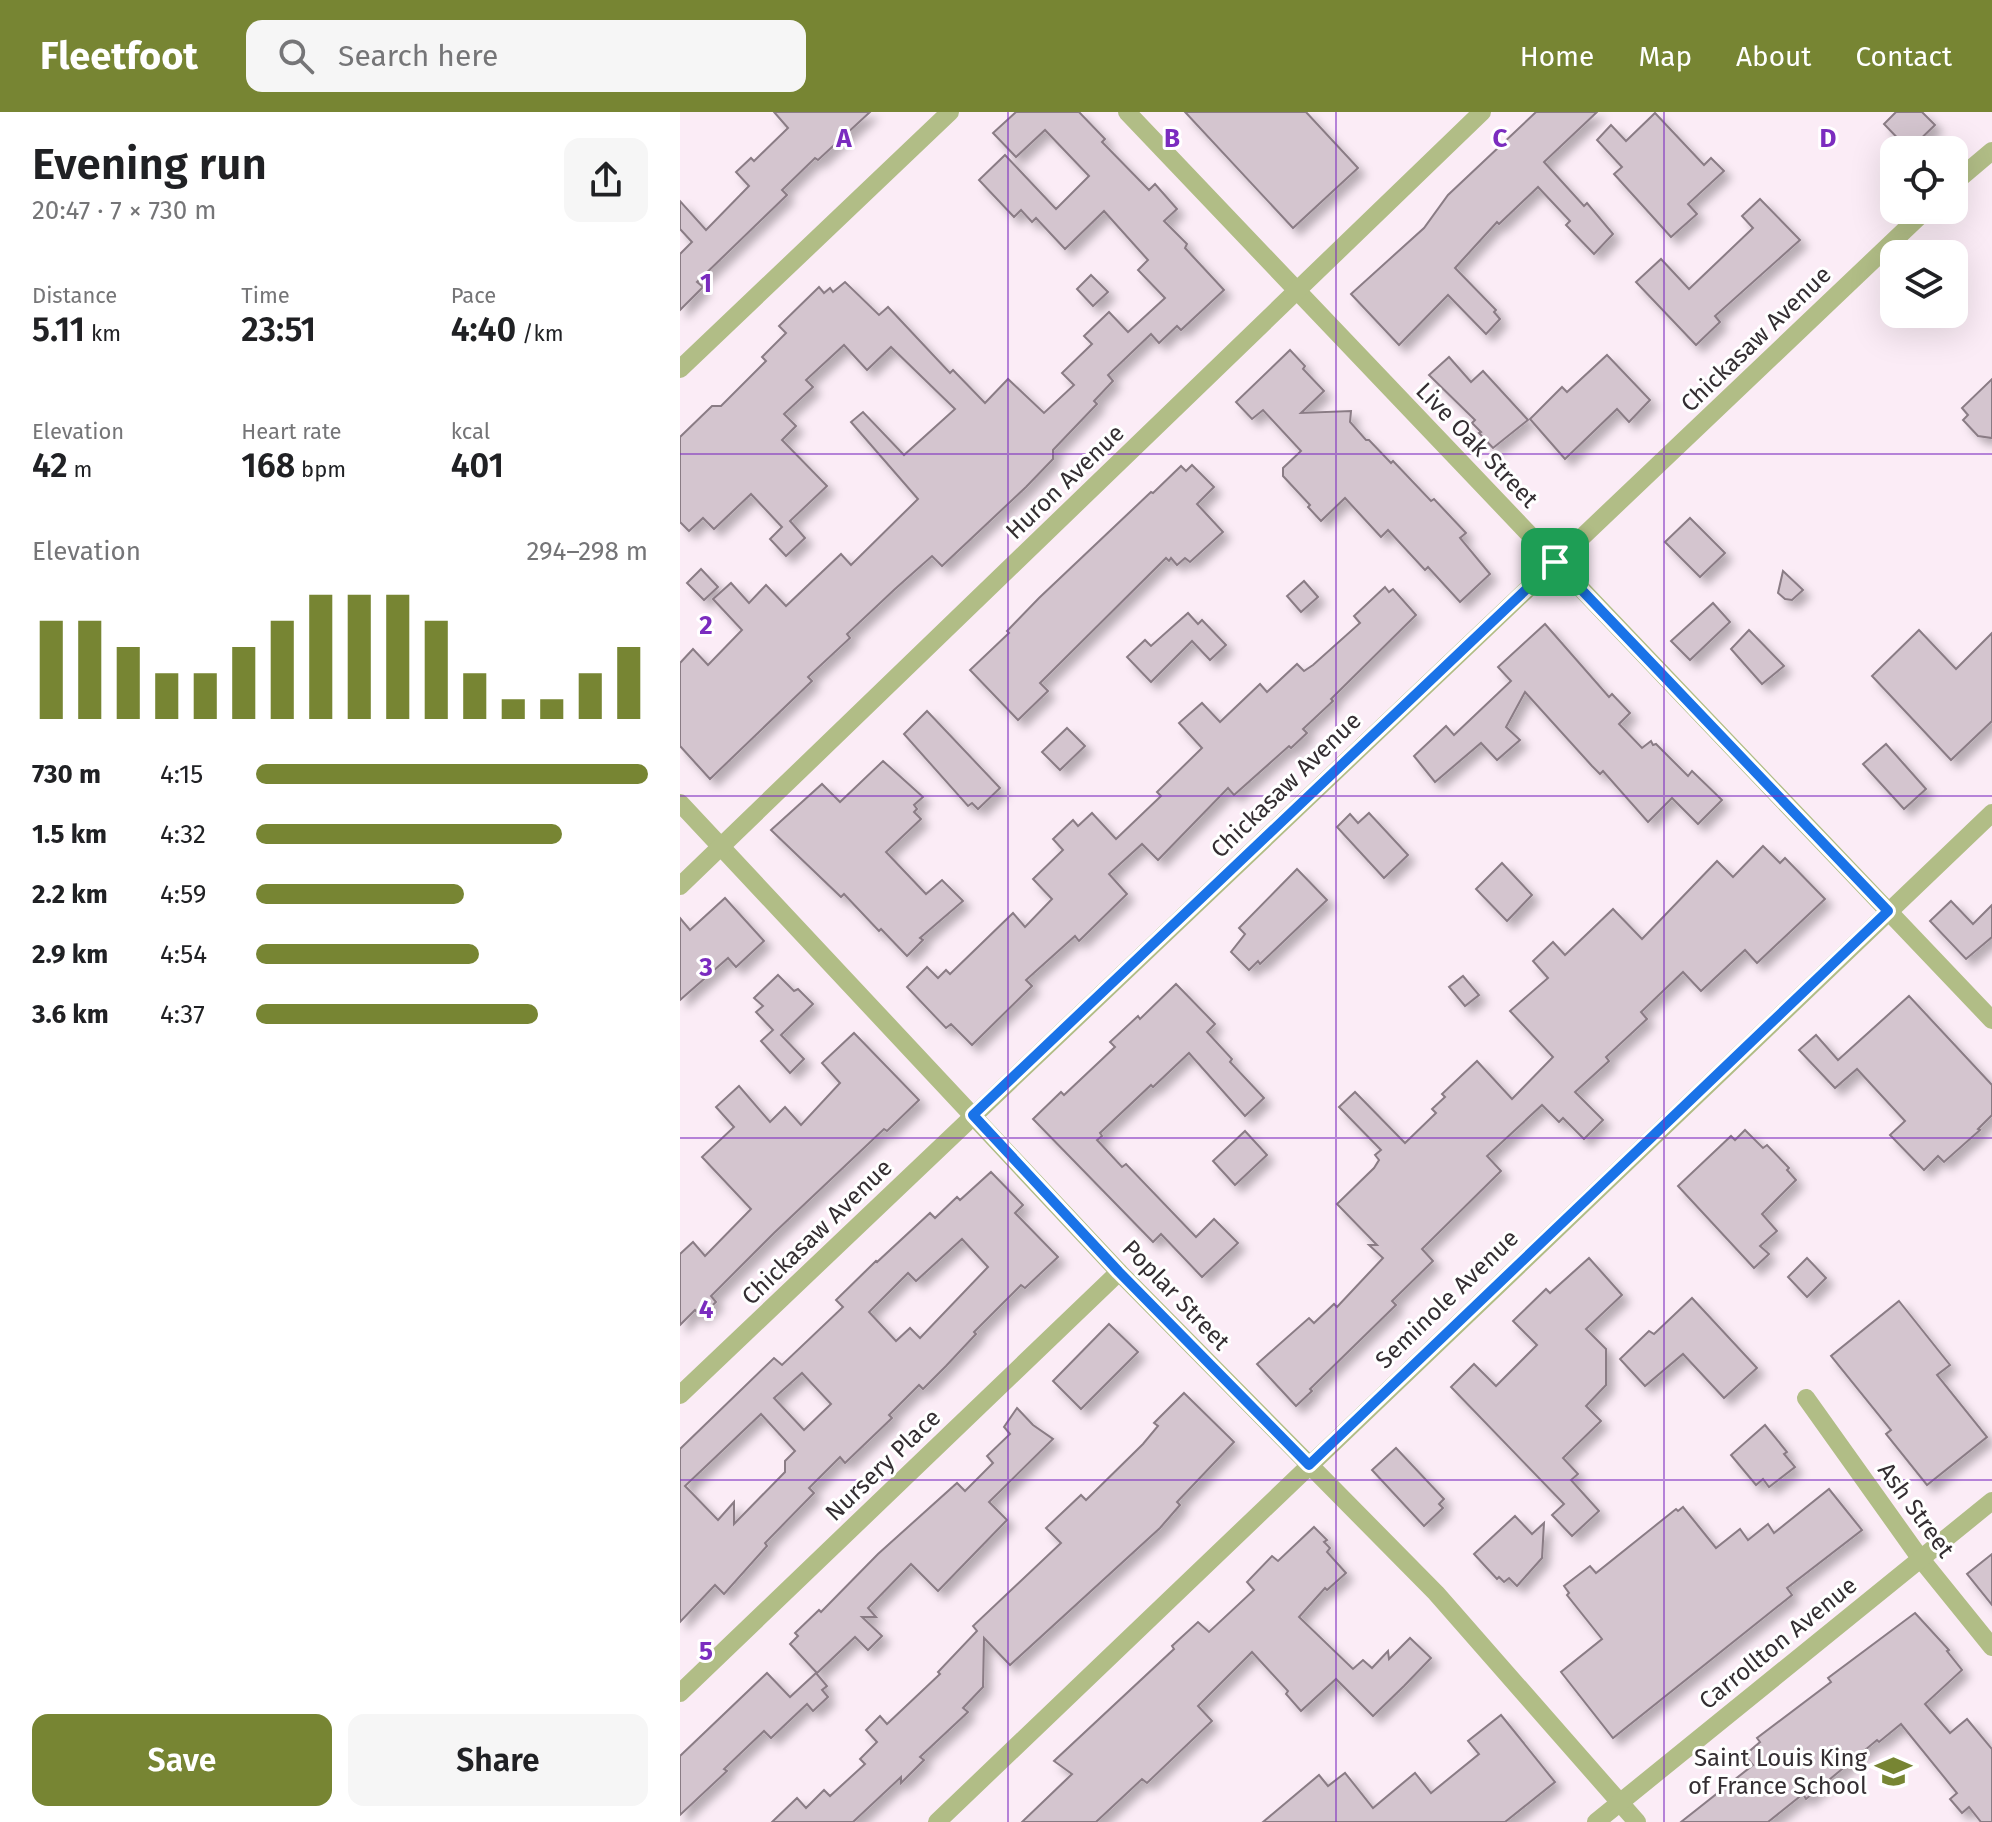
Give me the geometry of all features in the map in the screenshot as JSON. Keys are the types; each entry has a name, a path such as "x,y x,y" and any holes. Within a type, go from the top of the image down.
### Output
{"street":[{"path":"680,369 950,112"},
{"name":"Live Oak Street","path":"1127,112 1992,1020"},
{"name":"Huron Avenue","path":"680,886 1482,112"},
{"path":"1968,171 1992,151"},
{"name":"Chickasaw Avenue","path":"680,1395 1911,224"},
{"name":"Poplar Street","path":"680,803 1119,1272 1436,1593 1637,1822"},
{"name":"Seminole Avenue","path":"937,1822 1992,813"},
{"name":"Nursery Place","path":"680,1693 1119,1272"},
{"name":"Ash Street","path":"1806,1398 1920,1558 1992,1647"},
{"name":"Carrollton Avenue","path":"1596,1822 1992,1501"}],"building":[{"path":"774,112 870,112 782,190 787,195 697,282 703,287 680,310 680,254 692,242 680,229 680,201 706,230 749,186 736,172 751,158 754,161 788,128"},
{"path":"1016,112 1079,112 1105,139 1102,142 1149,190 1155,184 1177,209 1164,221 1224,290 1181,330 1177,326 1159,343 1151,334 1108,375 1113,381 1094,401 1097,404 1053,450 1053,459 1026,487 942,566 932,556 895,589 847,634 850,638 808,677 812,681 710,779 680,746 680,663 693,649 708,665 742,630 713,599 731,583 749,603 766,585 786,606 841,554 851,565 918,499 851,422 863,412 904,455 955,409 891,347 867,370 844,345 806,380 813,387 784,414 796,426 782,440 827,486 790,521 805,538 786,556 770,539 782,527 751,494 714,529 703,518 689,531 680,522 680,437 712,406 721,406 766,361 762,357 786,333 779,326 819,287 824,293 830,288 833,292 845,282 879,315 888,307 950,373 953,370 985,403 1008,379 1044,413 1074,385 1062,373 1092,344 1084,336 1109,312 1128,332 1165,298 1138,270 1148,260 1104,211 1065,249 1036,218 1032,222 1021,210 1014,217 979,180 1005,155 1056,209 1089,176 1045,130 1016,157 993,133"},
{"path":"1185,112 1306,112 1358,168 1293,228"},
{"path":"1536,112 1597,112 1544,162 1584,206 1587,203 1613,234 1594,254 1566,225 1570,221 1538,187 1499,224 1497,222 1455,268 1496,310 1494,312 1500,319 1486,334 1448,295 1399,345 1351,294 1424,228 1448,195"},
{"path":"1896,112 1922,112 1935,125 1924,136 1896,136 1884,124"},
{"path":"1655,113 1704,165 1711,158 1724,171 1688,204 1697,214 1671,237 1614,174 1622,167 1597,140 1611,125 1626,141"},
{"path":"1760,199 1800,240 1715,316 1720,322 1696,345 1636,282 1661,259 1689,289 1753,228 1742,216"},
{"path":"1091,275 1108,292 1093,306 1077,289"},
{"path":"1290,350 1324,391 1301,413 1351,411 1350,422 1366,440 1391,463 1393,461 1431,501 1434,499 1466,533 1460,538 1490,574 1460,602 1388,530 1381,537 1345,498 1321,521 1283,476 1283,468 1301,451 1263,410 1252,419 1236,402"},
{"path":"1607,355 1650,400 1629,422 1617,409 1565,459 1530,419 1562,387 1567,392"},
{"path":"1449,357 1471,382 1483,371 1528,420 1493,448 1472,423 1475,420 1429,375"},
{"path":"1992,379 1992,438 1978,436 1963,420 1968,415 1962,408"},
{"path":"1192,465 1214,487 1197,504 1223,532 1190,562 1185,558 1177,565 1171,558 1169,561 1166,558 1040,683 1048,691 1018,720 970,670 1009,633 1007,631 1039,598 1151,492 1181,466 1186,471"},
{"path":"1690,518 1725,553 1700,577 1665,542"},
{"path":"701,569 718,587 704,600 687,583"},
{"path":"1783,571 1803,590 1792,600 1778,593"},
{"path":"1304,581 1318,597 1301,612 1287,596"},
{"path":"1385,587 1389,592 1393,589 1416,615 1331,699 1333,701 1303,729 1307,733 1291,748 1289,746 1234,795 1228,788 1158,860 1142,844 1109,874 1127,894 1079,941 1075,936 1026,980 1032,986 972,1045 951,1024 946,1028 907,987 927,967 938,978 946,970 950,974 1013,913 1025,927 1052,899 1033,879 1063,850 1053,839 1073,820 1078,826 1092,813 1116,839 1161,796 1157,792 1202,748 1179,723 1202,703 1220,722 1260,684 1267,692 1297,664 1304,671 1360,623 1354,616"},
{"path":"1713,603 1730,622 1690,660 1671,641"},
{"path":"1188,613 1198,624 1202,620 1226,645 1210,660 1192,641 1151,682 1127,657 1145,640 1151,646"},
{"path":"1545,624 1609,697 1612,694 1630,713 1619,724 1642,748 1651,741 1653,745 1656,744 1688,776 1692,771 1722,800 1698,824 1672,798 1648,822 1525,692 1506,727 1520,740 1497,760 1481,743 1435,782 1414,756 1446,726 1454,735 1511,681 1498,667"},
{"path":"1749,630 1784,666 1762,684 1731,649"},
{"path":"1919,630 1956,669 1992,633 1992,721 1951,760 1872,676"},
{"path":"927,711 1000,788 978,809 972,803 968,806 904,734"},
{"path":"1067,728 1085,746 1060,770 1042,752"},
{"path":"1886,744 1926,789 1904,809 1863,764"},
{"path":"883,761 923,797 914,805 917,809 914,812 921,819 886,852 926,894 942,880 963,901 920,938 923,940 907,956 844,894 841,897 771,830 822,784 840,802"},
{"path":"1369,813 1408,855 1384,878 1337,827 1350,814 1358,823"},
{"path":"1763,846 1780,863 1785,858 1825,899 1757,963 1745,950 1701,991 1683,972 1641,1012 1647,1019 1606,1057 1609,1061 1575,1092 1603,1120 1584,1139 1563,1118 1559,1122 1542,1105 1487,1156 1501,1171 1422,1249 1433,1261 1392,1301 1396,1305 1296,1406 1257,1364 1309,1318 1314,1323 1334,1304 1337,1307 1383,1258 1369,1245 1377,1245 1337,1204 1374,1168 1379,1160 1375,1155 1381,1150 1339,1107 1355,1092 1405,1143 1436,1113 1432,1109 1445,1097 1442,1094 1477,1061 1512,1099 1553,1057 1510,1011 1548,978 1533,961 1553,942 1565,955 1613,909 1642,939 1717,861 1733,877"},
{"path":"1502,863 1532,895 1507,921 1476,889"},
{"path":"1297,869 1327,900 1260,964 1258,961 1249,970 1231,952 1245,934 1239,928"},
{"path":"725,898 764,941 736,967 728,958 680,1000 680,918 690,930"},
{"path":"1951,901 1973,924 1992,905 1992,937 1966,959 1930,921"},
{"path":"778,975 813,1004 781,1035 804,1059 790,1073 761,1041 773,1030 756,1012 763,1006 754,998"},
{"path":"1463,976 1479,995 1465,1006 1449,987"},
{"path":"1176,984 1215,1024 1207,1032 1264,1098 1245,1116 1189,1053 1100,1133 1102,1136 1097,1140 1122,1167 1126,1164 1196,1237 1214,1219 1238,1243 1202,1277 1161,1234 1153,1242 1033,1119 1061,1092 1064,1095 1115,1047 1110,1042 1138,1016 1140,1019"},
{"path":"1909,996 1992,1085 1992,1115 1980,1130 1944,1162 1938,1156 1924,1170 1890,1135 1905,1121 1857,1069 1835,1088 1799,1050 1816,1035 1838,1060"},
{"path":"854,1033 919,1100 774,1233 711,1296 716,1302 701,1316 695,1310 680,1325 680,1254 693,1242 705,1256 751,1209 702,1157 734,1127 716,1107 739,1086 770,1122 785,1107 801,1125 840,1083 822,1063"},
{"path":"1745,1130 1763,1148 1767,1145 1796,1180 1762,1214 1777,1231 1760,1246 1769,1254 1754,1268 1678,1186 1731,1136 1735,1140"},
{"path":"1245,1131 1267,1155 1235,1185 1213,1161"},
{"path":"991,1172 1023,1205 1015,1213 1058,1257 1025,1288 1021,1285 974,1332 976,1334 946,1366 923,1389 919,1385 889,1415 892,1418 845,1463 840,1457 809,1488 814,1493 765,1543 767,1546 724,1594 715,1585 680,1622 680,1449 774,1358 782,1365 843,1307 836,1300 876,1261 930,1213 935,1218 957,1197 960,1200","holes":["962,1239 988,1267 920,1338 910,1328 896,1341 869,1312 908,1273 916,1281","802,1373 831,1404 804,1430 774,1398","761,1414 795,1451 785,1461 785,1472 734,1524 734,1502 718,1520 685,1486"]},
{"path":"1589,1258 1622,1295 1586,1329 1606,1349 1606,1385 1586,1406 1601,1421 1563,1458 1578,1474 1571,1480 1599,1511 1572,1536 1552,1515 1564,1504 1451,1387 1474,1364 1496,1386 1537,1345 1513,1321 1546,1289 1550,1293"},
{"path":"1807,1258 1826,1278 1807,1297 1788,1277"},
{"path":"1692,1298 1757,1368 1724,1398 1683,1354 1645,1386 1620,1359 1649,1331 1654,1334"},
{"path":"1899,1301 1950,1365 1937,1375 1987,1437 1927,1485 1886,1434 1891,1430 1831,1356"},
{"path":"1109,1324 1138,1352 1081,1409 1053,1381"},
{"path":"1184,1393 1234,1442 1177,1502 1180,1505 1160,1528 1010,1665 984,1638 983,1687 963,1708 968,1712 920,1757 924,1760 901,1783 901,1777 853,1822 772,1822 797,1798 806,1808 824,1790 830,1796 865,1764 860,1759 877,1742 866,1730 880,1716 887,1724 940,1674 938,1672 977,1631 973,1626 1061,1543 1046,1528 1081,1495 1086,1500 1143,1444 1158,1426 1154,1423"},
{"path":"1017,1408 1033,1425 1053,1439 989,1502 1007,1520 938,1591 911,1564 868,1608 876,1617 862,1617 882,1636 868,1650 855,1637 817,1673 790,1644 798,1636 795,1633 957,1483 965,1491 993,1463 987,1456 1010,1434 1004,1427"},
{"path":"1765,1425 1795,1467 1769,1487 1763,1479 1756,1485 1731,1455"},
{"path":"1396,1448 1444,1499 1439,1504 1443,1508 1424,1526 1372,1470"},
{"path":"1829,1489 1862,1530 1787,1588 1792,1595 1613,1738 1561,1672 1602,1639 1567,1595 1569,1593 1564,1586 1590,1566 1596,1573 1676,1509 1678,1511 1683,1507 1716,1548 1740,1529 1748,1540 1768,1524 1774,1533"},
{"path":"1515,1516 1532,1534 1544,1523 1542,1558 1517,1586 1509,1578 1504,1582 1499,1577 1497,1579 1474,1554"},
{"path":"1314,1527 1327,1540 1324,1542 1330,1548 1327,1552 1346,1573 1327,1590 1325,1588 1299,1617 1353,1669 1363,1660 1372,1668 1388,1651 1389,1659 1410,1638 1431,1658 1404,1686 1373,1716 1336,1679 1301,1711 1286,1694 1288,1691 1252,1652 1198,1706 1212,1721 1147,1783 1142,1779 1096,1822 1022,1822 1072,1774 1054,1761 1174,1649 1172,1646 1198,1622 1209,1632 1254,1590 1247,1582 1272,1556 1278,1561"},
{"path":"1992,1554 1992,1605 1967,1574"},
{"path":"1915,1613 1949,1650 1962,1670 1925,1704 1950,1733 1967,1719 1992,1749 1992,1822 1981,1822 1969,1807 1962,1813 1950,1799 1957,1793 1901,1724 1806,1799 1803,1794 1768,1822 1681,1822 1753,1765 1745,1755 1760,1742 1757,1738 1831,1682 1828,1678"},
{"path":"767,1673 790,1697 816,1673 827,1686 822,1690 828,1697 813,1711 807,1704 771,1738 764,1731 680,1815 680,1756"},
{"path":"1501,1715 1555,1782 1505,1822 1263,1822 1319,1775 1328,1786 1345,1773 1373,1808 1415,1773 1431,1793 1479,1754 1468,1741"}],"place":[{"name":"Saint Louis King of France School","path":"1893,1772"}],"route":[{"path":"1555,562 1888,911 1309,1465 1119,1272 973,1115 1555,562"}]}
